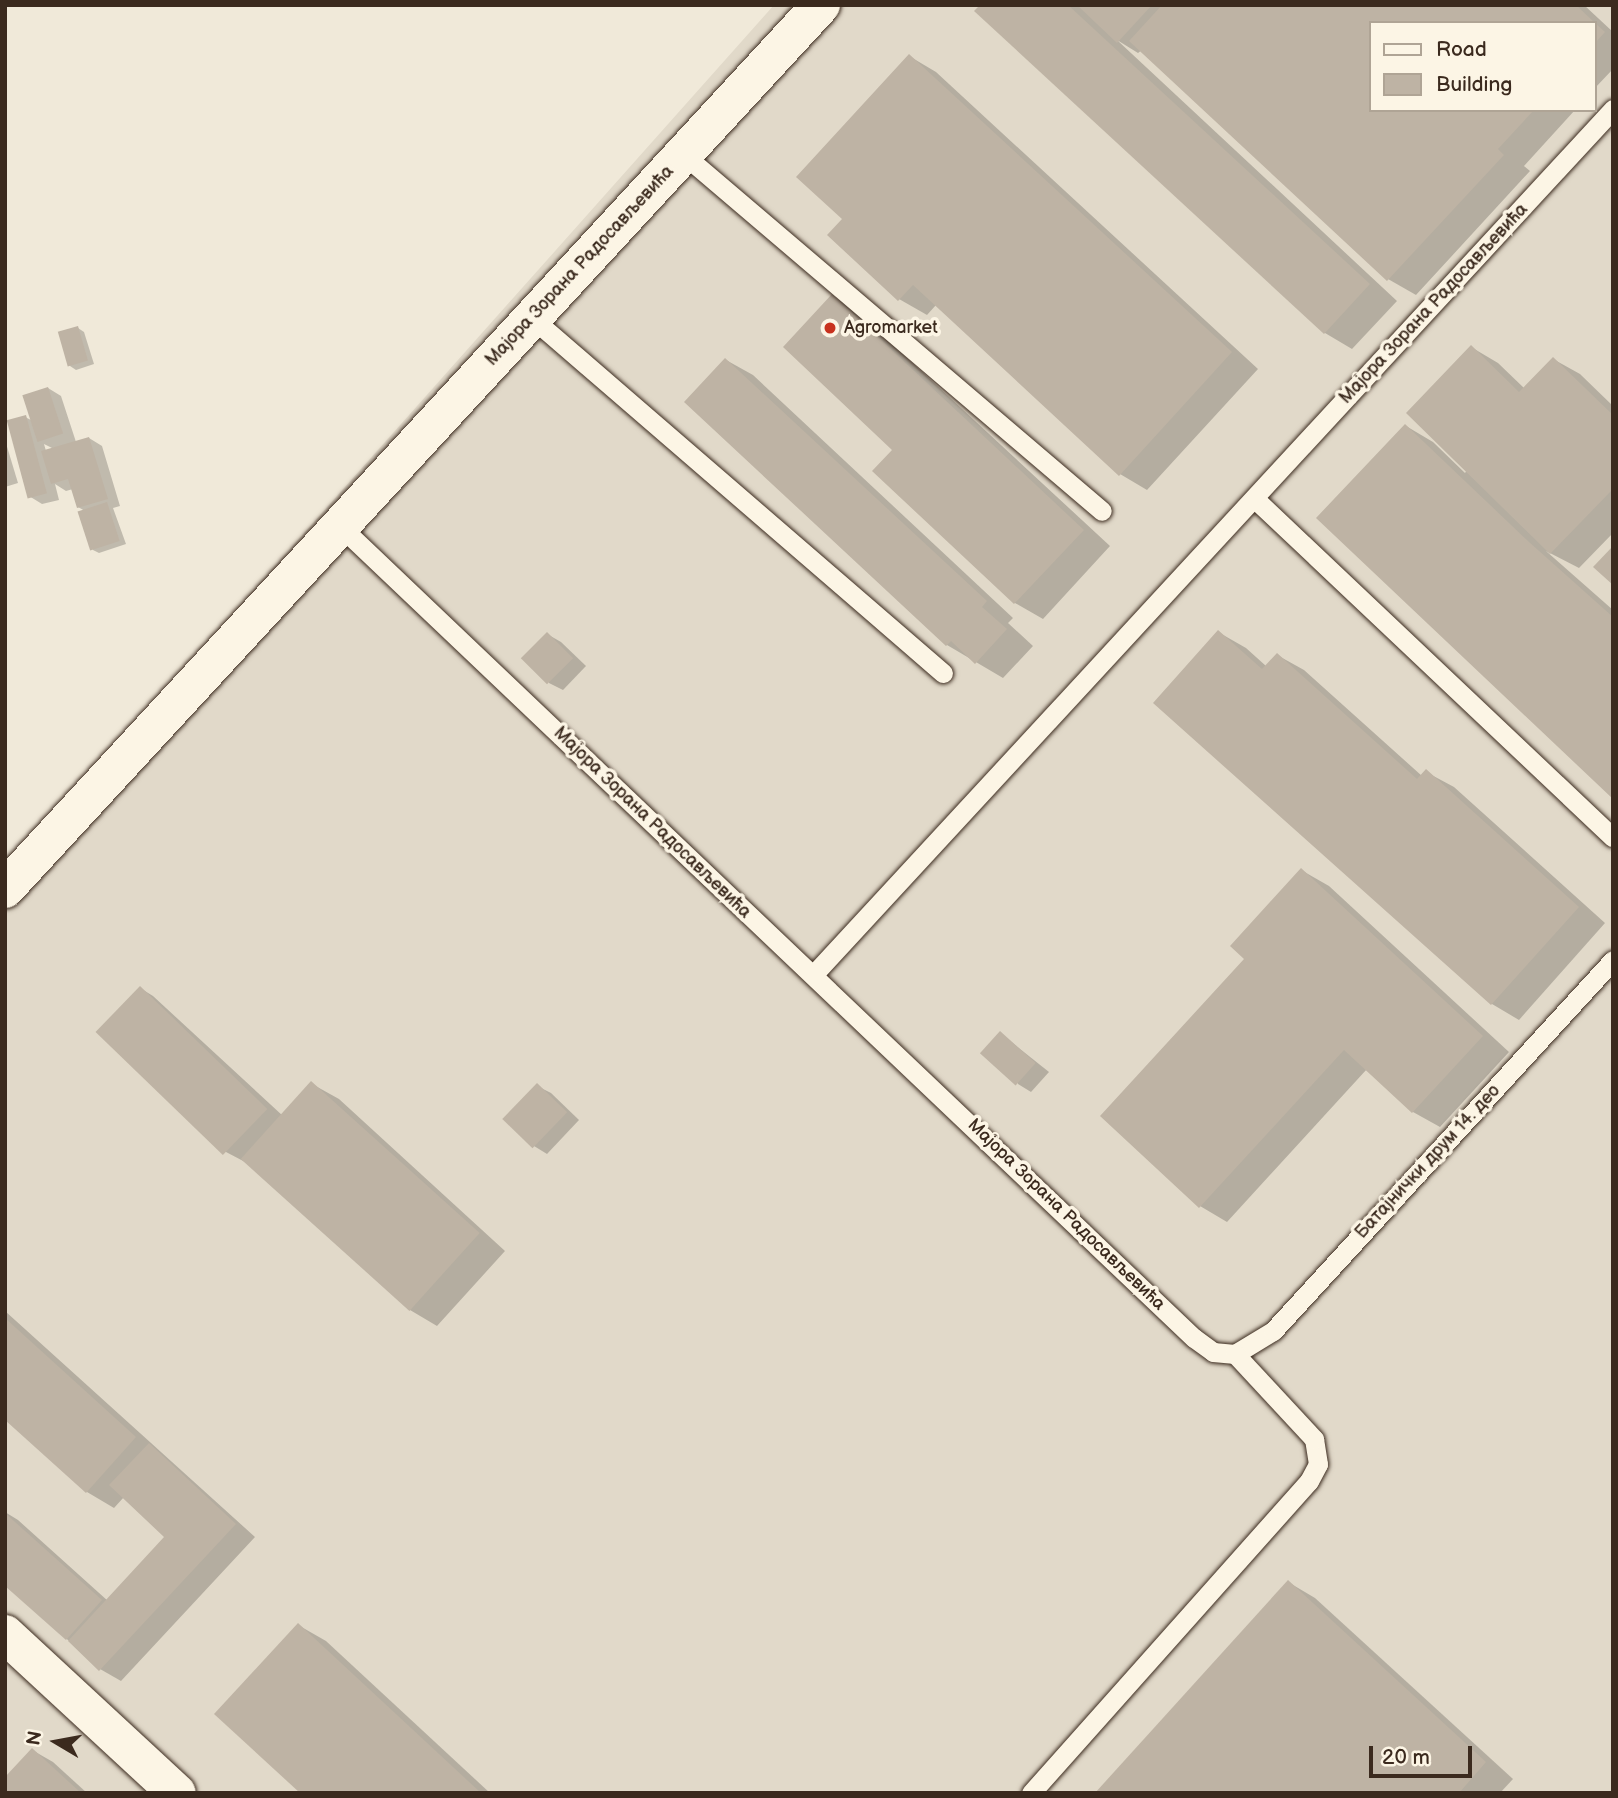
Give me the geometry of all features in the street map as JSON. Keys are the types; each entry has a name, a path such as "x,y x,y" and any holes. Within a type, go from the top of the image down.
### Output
{"main road":[{"name":"Мајора Зорана Радосављевића","path":"5,889 821,5"},
{"path":"5,1634 177,1793"}],"lane":[{"name":"Мајора Зорана Радосављевића","path":"813,975 1613,109"},
{"path":"683,154 1102,511"},
{"path":"532,318 943,673"},
{"path":"1255,499 1613,836"},
{"name":"Мајора Зорана Радосављевића","path":"340,526 1195,1338 1213,1352 1235,1354"},
{"name":"Батајнички друм 14. део","path":"1235,1354 1273,1331 1613,960"},
{"path":"1031,1793 1309,1481 1318,1464 1314,1439 1235,1354"}],"shaded area":[{"path":"774,5 1613,5 1613,1793 5,1793 5,869"}],"building":[{"path":"980,5 1068,5 1370,284 1324,334 974,11"},
{"path":"1077,5 1152,5 1117,43"},
{"path":"1162,5 1576,5 1593,21 1370,21 1370,112 1532,112 1498,149 1504,155 1387,281 1129,41"},
{"path":"1597,25 1605,32 1597,41"},
{"path":"909,54 1232,352 1119,476 913,285 898,301 827,235 842,219 796,177"},
{"path":"832,294 1084,530 1014,604 872,471 892,450 783,347"},
{"path":"78,326 88,361 68,366 58,332"},
{"path":"1471,345 1519,392 1553,357 1613,415 1613,489 1550,554 1406,413"},
{"path":"725,358 987,601 982,607 1007,629 975,664 951,641 946,646 684,402"},
{"path":"48,387 63,434 37,442 22,395"},
{"path":"26,415 47,493 28,498 7,420"},
{"path":"1405,424 1529,542 1613,617 1613,799 1316,518"},
{"path":"89,437 108,499 77,508 68,479 51,484 41,451"},
{"path":"107,502 120,541 90,551 78,512"},
{"path":"1613,546 1613,585 1593,567"},
{"path":"1218,630 1262,669 1277,653 1417,779 1426,769 1579,907 1491,1005 1153,703"},
{"path":"547,632 573,658 547,684 521,658"},
{"path":"1301,868 1483,1036 1412,1113 1344,1050 1199,1208 1100,1116 1244,959 1230,946"},
{"path":"140,986 267,1109 223,1155 96,1032"},
{"path":"1000,1031 1036,1063 1016,1085 980,1053"},
{"path":"311,1081 480,1233 409,1311 241,1159"},
{"path":"537,1083 567,1112 532,1148 502,1119"},
{"path":"5,1318 136,1437 86,1493 5,1420"},
{"path":"149,1443 236,1524 99,1671 68,1641 164,1537 109,1485"},
{"path":"5,1513 102,1600 66,1640 5,1586"},
{"path":"1288,1580 1486,1762 1459,1793 1095,1793"},
{"path":"298,1623 481,1793 300,1793 214,1714"},
{"path":"32,1748 81,1793 5,1793 5,1777"}],"place":[{"name":"Agromarket","path":"830,328"}]}
